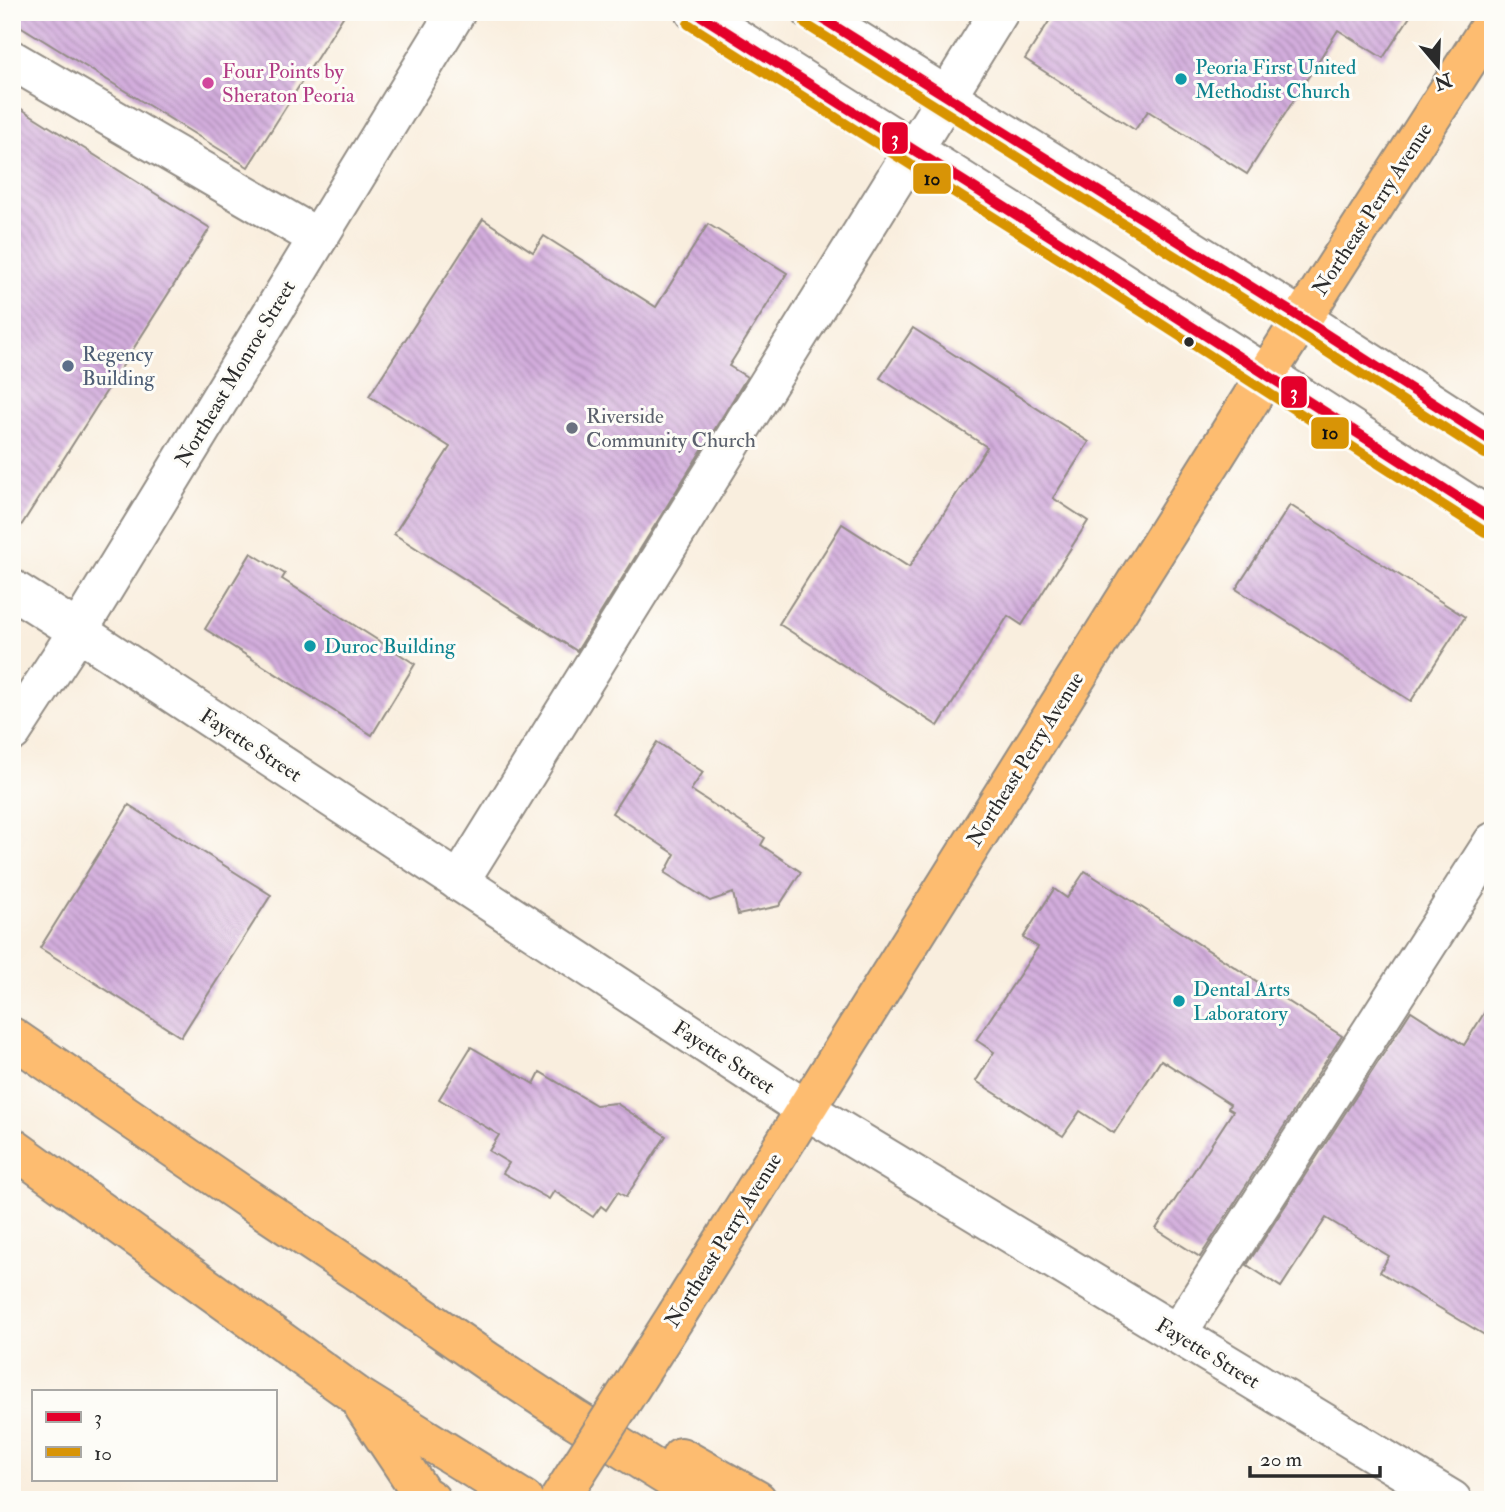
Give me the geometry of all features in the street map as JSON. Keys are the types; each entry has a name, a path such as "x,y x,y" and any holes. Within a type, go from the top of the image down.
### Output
{"main road":[{"name":"Northeast Perry Avenue","path":"559,1500 1301,318 1493,21"},
{"path":"12,1037 487,1362 705,1500"},
{"path":"12,1147 357,1396 524,1500"},
{"path":"360,1274 757,1500"},
{"path":"357,1396 422,1494 431,1500"}],"street":[{"name":"Northeast Monroe Street","path":"12,732 78,631 456,12"},
{"path":"695,12 1493,520"},
{"path":"812,12 1301,318 1493,442"},
{"path":"459,882 999,12"},
{"path":"12,60 318,237"},
{"name":"Fayette Street","path":"12,589 805,1109 1452,1500"},
{"path":"1177,1334 1493,842"}],"building":[{"name":"Four Points by Sheraton Peoria","path":"12,12 346,12 248,167 12,21"},
{"name":"Peoria First United Methodist Church","path":"1055,12 1413,12 1383,58 1338,30 1247,174 1148,111 1135,130 1025,59"},
{"name":"Regency Building","path":"12,103 210,228 12,540"},
{"name":"Riverside Community Church","path":"483,219 533,252 544,236 656,307 708,224 787,273 729,366 747,377 577,651 394,534 450,447 369,396"},
{"path":"913,328 1089,442 1053,498 1088,521 1022,625 1008,616 938,726 779,624 842,524 909,567 987,447 880,378"},
{"path":"1290,505 1465,617 1411,701 1236,589"},
{"name":"Duroc Building","path":"251,553 285,574 282,579 415,664 372,735 205,629"},
{"path":"657,742 703,772 691,790 765,838 761,845 801,872 779,906 738,915 733,893 710,901 665,873 675,854 612,813"},
{"path":"129,805 271,895 181,1037 40,948"},
{"path":"1085,871 1342,1036 1200,1257 1156,1229 1233,1111 1228,1108 1230,1104 1161,1060 1114,1133 1080,1111 1063,1136 976,1081 994,1052 976,1040 1038,947 1023,938 1054,889 1067,898"},
{"path":"1493,999 1493,1340 1380,1272 1389,1256 1326,1218 1281,1287 1247,1265 1411,1011 1464,1045"},
{"path":"471,1047 534,1084 540,1072 596,1105 616,1103 666,1136 626,1197 618,1192 606,1210 601,1206 593,1217 554,1191 549,1199 503,1173 509,1163 489,1151 499,1135 439,1099"}],"transit line":[{"name":"3","path":"695,12 1493,520"},
{"name":"3","path":"812,12 1301,318 1493,442"},
{"name":"10","path":"688,24 1485,532"},
{"name":"10","path":"805,24 1293,330 1485,454"}],"place":[{"name":"Peoria First United Methodist Church","path":"1181,79"},
{"name":"Four Points by Sheraton Peoria","path":"208,83"},
{"name":"Regency Building","path":"68,366"},
{"name":"Riverside Community Church","path":"572,428"},
{"name":"Duroc Building","path":"310,646"},
{"name":"Dental Arts Laboratory","path":"1179,1001"}]}
